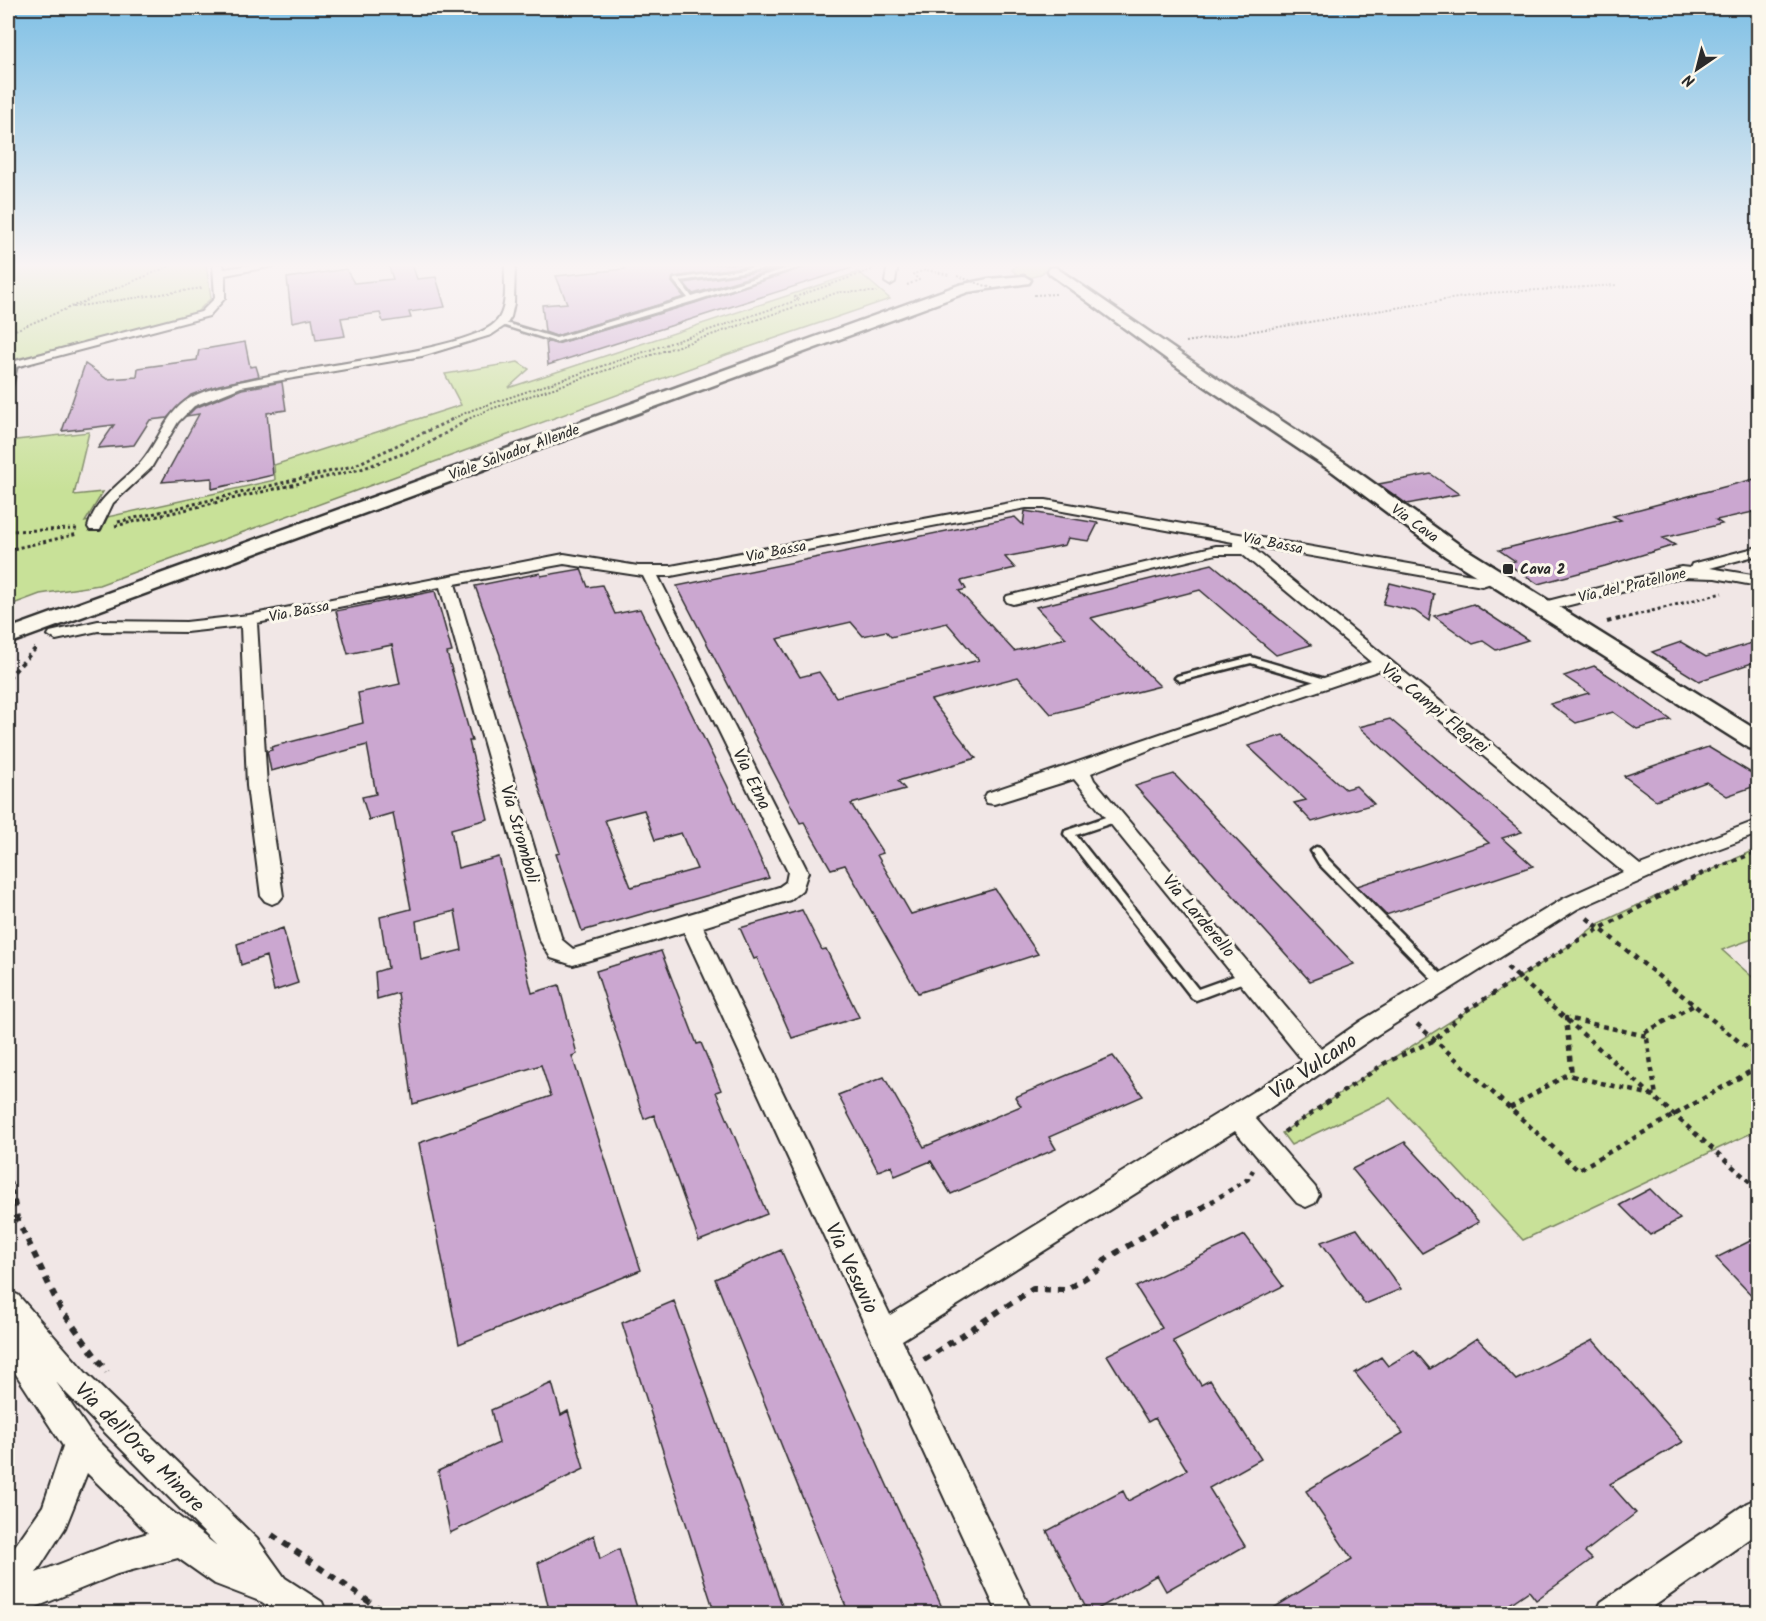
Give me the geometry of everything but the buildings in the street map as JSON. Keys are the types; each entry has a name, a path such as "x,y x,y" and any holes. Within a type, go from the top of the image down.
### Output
{"main road":[{"name":"Viale Salvador Allende","path":"8,625 803,340"},
{"name":"Viale Salvador Allende","path":"8,637 823,340"},
{"name":"Via Cava","path":"1150,340 1340,468 1453,551 1758,742"}],"street":[{"path":"11,365 107,340"},
{"path":"95,529 97,514 105,502 145,465 176,417 186,406 239,384 458,344 469,340"},
{"name":"Via Bassa","path":"50,637 98,626 186,627 249,620 564,559 649,572 671,571 1026,504 1046,504 1243,543 1466,579 1482,581 1495,577"},
{"path":"1013,599 1243,543"},
{"name":"Via Campi Flegrei","path":"1243,543 1381,664 1637,873"},
{"path":"1681,572 1758,551"},
{"name":"Via Etna","path":"649,572 798,872 797,882 792,890 778,897 690,922"},
{"name":"Via del Pratellone","path":"1542,607 1681,572 1715,573 1757,581"},
{"name":"Via Stromboli","path":"446,581 550,939 557,951 564,956 573,957 590,954 690,922"},
{"path":"249,620 257,786 272,896"},
{"path":"994,798 1081,770 1178,732 1381,664"},
{"name":"Via Larderello","path":"1081,770 1085,782 1117,817 1318,1062"},
{"name":"Via Vulcano","path":"883,1335 1283,1088 1318,1062 1399,1010 1570,904 1637,873 1758,827"},
{"name":"Via Vesuvio","path":"690,922 1016,1614"},
{"path":"1237,1116 1306,1195"},
{"name":"Via dell'Orsa Minore","path":"8,1305 76,1383 245,1551 273,1590"},
{"name":"Via dell'Orsa Minore","path":"8,1336 79,1443 121,1487 181,1541 227,1572 273,1590 310,1614"},
{"path":"8,1580 43,1539 57,1515 68,1486 79,1443"},
{"path":"1613,1614 1758,1514"},
{"path":"8,1601 97,1565 181,1541"}],"lane":[{"path":"8,389 11,365"},
{"path":"1180,678 1251,660 1329,683"},
{"path":"1117,817 1069,834 1196,995 1248,976"},
{"path":"1316,851 1323,861 1443,982"}],"path":[{"path":"8,550 353,466 472,410 681,340"},
{"path":"8,531 95,529 361,469 424,446 450,428 488,410 697,340"},
{"path":"1159,346 1198,340"},
{"path":"1577,629 1712,596 1757,581"},
{"path":"8,678 50,637"},
{"path":"902,1375 1033,1289 1066,1290 1098,1270 1106,1259 1176,1217 1193,1213 1248,1179 1276,1137 1368,1074 1435,1040 1464,1012 1600,928 1707,872 1758,851"},
{"path":"1570,904 1758,1057"},
{"path":"1489,954 1520,977 1758,1189"},
{"path":"1656,1096 1646,1032 1694,1005"},
{"path":"1399,1010 1578,1170 1758,1067"},
{"path":"1566,1018 1646,1036"},
{"path":"1566,1018 1572,1076"},
{"path":"1510,1108 1568,1074 1656,1096"},
{"path":"8,1171 17,1218 60,1308 116,1382"},
{"path":"268,1533 387,1614"}],"green space":[{"path":"8,340 94,340 8,361"},
{"path":"654,340 771,340 99,585 40,594 8,606 8,472 16,440 89,432 74,495 103,492 85,522 275,480 274,465 461,405 445,374 518,362 529,369 508,388"},
{"path":"1756,849 1758,937 1722,950 1758,982 1758,1130 1523,1240 1390,1098 1291,1145 1282,1133 1368,1074 1575,942 1596,925"}],"place":[{"name":"Cava 2","path":"1508,569"}]}
